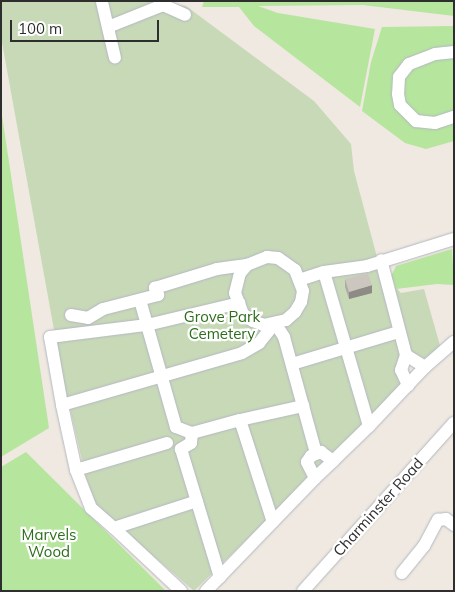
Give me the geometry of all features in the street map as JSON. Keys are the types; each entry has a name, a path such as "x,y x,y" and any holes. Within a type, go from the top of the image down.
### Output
{"street":[{"path":"102,2 115,58"},
{"path":"108,27 163,4 185,15"},
{"path":"454,52 435,54 409,64 399,77 398,94 400,105 416,121 435,123 454,117"},
{"path":"299,280 324,272 367,266 381,260 454,239"},
{"path":"71,315 88,318 102,310 158,296 156,288 216,270 247,265 262,258 278,258 295,270 303,291 301,302 295,312 286,320 264,325 253,321 243,314 235,293 236,283 247,265"},
{"path":"381,260 406,354 401,370 408,385"},
{"path":"324,272 369,426"},
{"path":"140,300 176,427"},
{"path":"180,591 91,508 76,470 50,337 147,325 239,303"},
{"path":"275,322 284,337 316,453"},
{"path":"62,405 242,353 259,343 275,322"},
{"path":"292,364 399,332"},
{"path":"206,591 425,367 454,342"},
{"path":"406,354 425,367"},
{"path":"176,427 192,433 303,406"},
{"path":"240,420 273,522"},
{"name":"Charminster Road","path":"303,591 454,423"},
{"path":"167,443 169,433 176,427"},
{"path":"182,449 191,444 192,433"},
{"path":"76,470 167,443 182,449"},
{"path":"182,449 220,577"},
{"path":"315,478 308,462 316,453 320,452 333,461"},
{"path":"114,528 197,501"},
{"path":"402,573 424,546 438,520 446,520 454,525"}],"green space":[{"name":"Grove Park Cemetery","path":"1,1 153,1 186,6 314,101 351,144 354,171 381,272 401,293 424,289 441,349 430,360 402,351 402,388 194,591 92,503 62,374 1,37"},
{"path":"204,1 454,1 454,16 363,5 258,6 278,13 375,29 360,107 254,26 239,7 202,7"},
{"path":"454,26 454,141 426,149 405,143 362,111 371,62 382,27"},
{"path":"1,109 49,428 1,457"},
{"path":"452,249 454,285 437,284 396,289 391,276 396,266"},
{"name":"Marvels Wood","path":"26,452 166,591 1,591 1,467"}],"building":[{"path":"368,273 372,285 349,292 345,279"}]}
